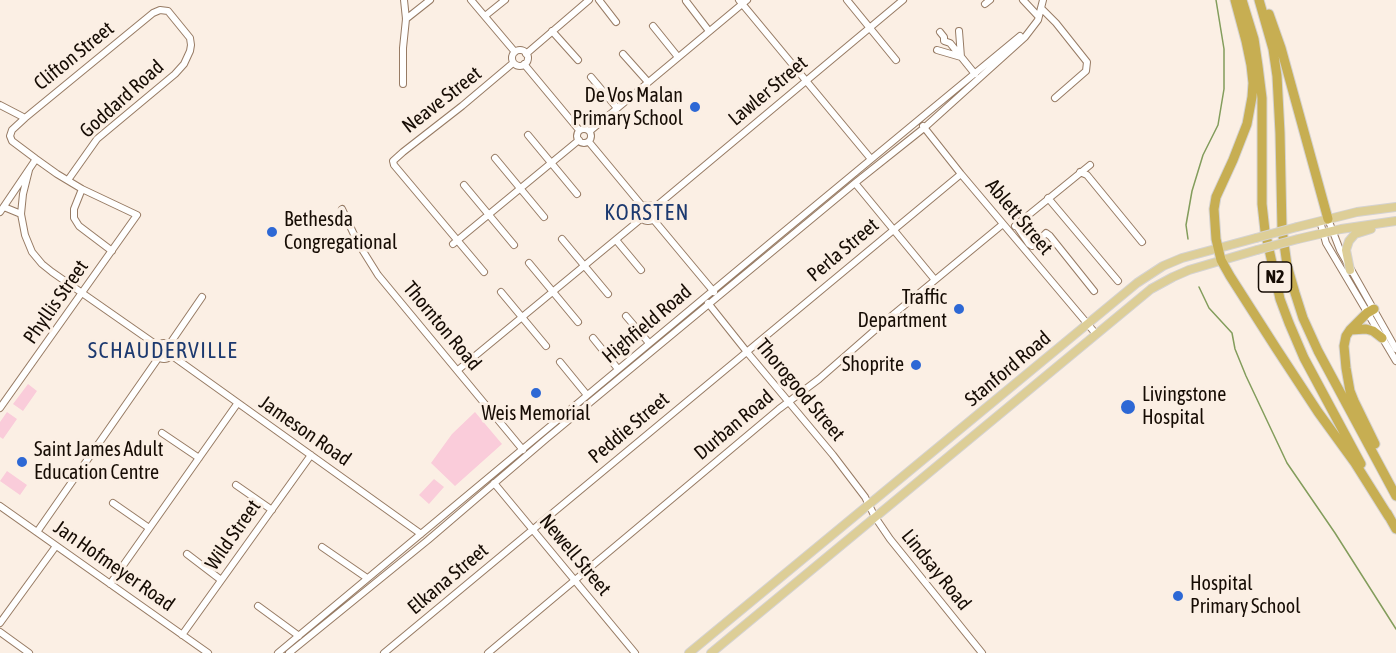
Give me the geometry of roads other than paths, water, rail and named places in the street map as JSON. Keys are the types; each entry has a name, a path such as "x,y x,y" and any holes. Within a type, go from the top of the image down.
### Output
{"highway":[{"path":"1235,0 1246,41 1253,83 1244,133 1216,197 1214,224 1221,260 1281,357 1355,463 1389,517"},
{"name":"N2","path":"1242,0 1254,39 1258,66 1262,98 1262,204 1265,231 1280,299 1304,358 1396,529"},
{"name":"N2","path":"1259,0 1273,49 1277,76 1282,229 1287,265 1303,318 1318,351 1396,495"},
{"path":"1264,0 1281,48 1324,220"},
{"path":"1371,311 1350,330 1345,340 1344,354 1350,391 1396,486"},
{"path":"1350,330 1366,329 1382,338"}],"main road":[{"name":"Stanford Road","path":"689,653 1137,283 1163,267 1190,255 1357,212 1396,207"},
{"name":"Stanford Road","path":"711,653 1151,289 1173,277 1257,250 1332,231 1396,222"},
{"path":"1350,270 1346,250 1355,234 1396,222"}],"street":[{"path":"404,0 406,19 403,48 404,84"},
{"path":"406,19 430,0"},
{"path":"471,0 515,52"},
{"path":"485,16 504,0"},
{"path":"526,54 589,0"},
{"path":"599,0 616,22"},
{"path":"847,0 896,60"},
{"path":"1023,0 1037,18"},
{"path":"1037,18 1043,0"},
{"path":"686,1 709,31"},
{"path":"590,131 743,1 871,159"},
{"name":"Lawler Street","path":"654,208 900,1"},
{"path":"1041,8 1088,62 1086,71 1055,98"},
{"name":"Clifton Street","path":"36,159 10,139 12,130 155,12 162,9 168,11"},
{"name":"Goddard Road","path":"68,180 97,139 184,64 190,51 190,38 168,11"},
{"name":"Highfield Road","path":"278,653 1022,35 1037,18"},
{"name":"Highfield Road","path":"289,653 924,128 1025,37 1037,18"},
{"path":"653,26 678,57"},
{"path":"552,31 578,60"},
{"path":"959,31 961,57"},
{"path":"942,35 949,37 950,43 975,74"},
{"path":"520,50 526,54 527,60 524,64 519,66 513,63 512,56 515,52 520,50"},
{"path":"937,51 961,57"},
{"path":"623,54 648,82"},
{"name":"Neave Street","path":"455,242 393,164 394,159 513,63"},
{"path":"524,64 579,130"},
{"path":"591,77 617,108"},
{"path":"0,105 25,118"},
{"name":"Ablett Street","path":"919,120 961,174 1096,334"},
{"path":"579,130 585,128 590,131 592,136 589,142"},
{"path":"579,130 577,135 579,140 583,143 589,142"},
{"path":"528,135 577,194"},
{"path":"484,272 455,242 579,140"},
{"path":"589,142 643,207"},
{"path":"495,158 544,217"},
{"path":"21,214 2,210 36,159 82,189 74,209 74,218 79,226 112,251"},
{"path":"1010,230 1090,165"},
{"path":"29,170 21,214 25,235 32,252 42,264 82,294 158,346"},
{"path":"1080,172 1087,175 1142,242"},
{"name":"Perla Street","path":"747,352 961,174"},
{"path":"855,183 935,280"},
{"path":"464,185 514,245"},
{"name":"Phyllis Street","path":"0,408 137,215 82,189"},
{"path":"1048,198 1118,281"},
{"path":"642,218 640,214 643,207 649,205 654,208 656,214 653,219"},
{"name":"Thornton Road","path":"342,209 358,243 378,275 528,455"},
{"path":"642,218 653,219"},
{"path":"458,370 642,218"},
{"path":"653,219 713,290 717,298"},
{"path":"1324,220 1332,231 1382,338 1396,362"},
{"path":"1324,220 1323,234 1326,243 1396,349"},
{"name":"Durban Road","path":"488,653 1003,224"},
{"path":"1016,225 1032,246 1046,233 1050,236 1094,291"},
{"path":"562,239 608,294"},
{"path":"616,240 641,270"},
{"path":"529,263 578,322"},
{"path":"736,271 742,277"},
{"path":"501,292 546,346"},
{"path":"169,345 202,297"},
{"name":"Thorogood Street","path":"704,297 840,464 869,505"},
{"path":"626,316 649,343"},
{"path":"593,338 618,369"},
{"path":"158,346 169,345"},
{"path":"159,357 167,359 171,355 169,345"},
{"path":"158,346 159,357"},
{"name":"Peddie Street","path":"532,530 747,352"},
{"name":"Jameson Road","path":"171,355 420,534"},
{"path":"36,532 159,357"},
{"path":"560,362 587,395"},
{"path":"110,584 237,404"},
{"path":"162,433 199,458"},
{"name":"Wild Street","path":"182,635 310,455"},
{"name":"Newell Street","path":"489,477 635,653"},
{"path":"236,485 272,510"},
{"path":"113,503 149,528"},
{"name":"Lindsay Road","path":"869,505 890,539 982,653"},
{"name":"Jan Hofmeyer Road","path":"0,506 208,653"},
{"name":"Elkana Street","path":"384,653 532,530"},
{"path":"0,623 56,546"},
{"path":"322,547 368,578"},
{"path":"187,555 221,580"},
{"path":"258,606 299,636"},
{"path":"0,632 29,653"}],"waterway":[{"path":"1188,239 1186,225 1192,191 1203,155 1218,125 1224,89 1224,49 1216,0"},
{"path":"1199,287 1209,308 1232,333 1235,349 1246,376 1287,463 1396,629"}],"place":[{"name":"De Vos Malan Primary School","path":"695,107"},
{"name":"Bethesda Congregational","path":"272,232"},
{"name":"Traffic Department","path":"959,309"},
{"name":"Shoprite","path":"916,365"},
{"name":"Weis Memorial","path":"536,393"},
{"name":"Livingstone Hospital","path":"1128,407"},
{"name":"Saint James Adult Education Centre","path":"22,462"},
{"name":"Hospital Primary School","path":"1178,596"}],"district":[{"name":"KORSTEN","path":"647,213"},
{"name":"SCHAUDERVILLE","path":"163,351"}]}
